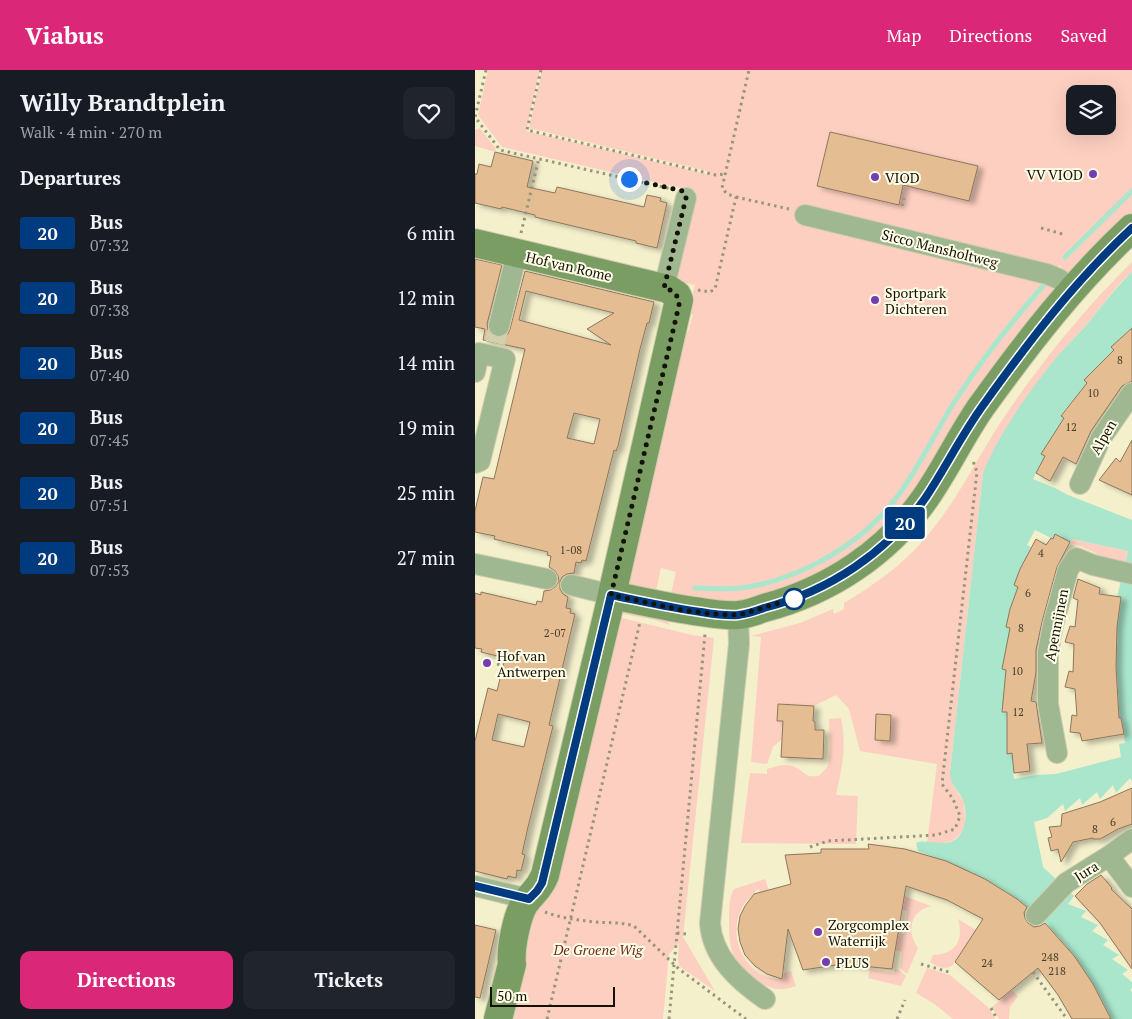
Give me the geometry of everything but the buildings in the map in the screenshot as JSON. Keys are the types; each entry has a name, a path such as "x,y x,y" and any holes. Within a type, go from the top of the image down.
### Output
{"street":[{"path":"498,1019 521,910 540,888 545,875 679,305 670,292 686,198"},
{"name":"Sicco Mansholtweg","path":"805,215 1047,274 1059,279 1071,289"},
{"path":"571,585 610,604 739,615 778,605 812,592 862,563 883,546 907,521 926,497 979,411 1028,342 1071,289 1132,228"},
{"path":"475,463 480,461 505,359 496,342 519,241"},
{"name":"Hof van Rome","path":"475,243 519,241 670,292"},
{"path":"475,372 479,353 496,342"},
{"name":"Alpen","path":"1080,484 1101,438 1132,393"},
{"name":"Apennijnen","path":"1057,753 1048,704 1048,652 1053,625 1068,570 1076,558 1127,573"},
{"path":"475,564 547,579"},
{"path":"739,615 739,644 709,923 710,934 727,965 741,981 765,998"},
{"name":"Jura","path":"1036,916 1063,886 1132,839"},
{"name":"Jura","path":"1109,856 1132,887"},
{"path":"475,886 529,899"}],"path":[{"path":"486,70 475,117 500,150 683,191 686,198"},
{"path":"541,70 527,130 716,175 725,174"},
{"path":"749,70 722,188 727,194 736,197 794,210 805,215"},
{"path":"475,124 479,121"},
{"path":"519,241 539,158"},
{"path":"670,292 692,289 710,292 715,289 736,197"},
{"path":"902,206 904,198"},
{"path":"1041,228 1066,234"},
{"path":"810,848 828,841 936,834 955,829 960,816 953,799 942,784 977,472 971,456"},
{"path":"547,1019 569,918 640,620 610,604"},
{"path":"669,1019 705,629"},
{"path":"497,664 501,665"},
{"path":"529,899 541,911 569,918 595,922 626,923 634,926 673,965 746,1019"},
{"path":"677,933 686,934"},
{"path":"921,964 949,972"},
{"path":"1033,972 1067,1019"},
{"path":"897,1019 905,1000"},
{"path":"991,1008 997,1019"}],"green space":[{"name":"Sportpark Dichteren","path":"488,70 540,70 526,131 707,174 707,171 529,128 542,70 1132,70 1132,217 1070,274 1065,272 1059,265 1046,282 1054,291 920,492 877,542 793,590 725,604 671,593 676,572 661,568 655,596 637,592 626,583 680,331 688,332 693,315 687,314 695,285 680,281 674,274 694,191 502,147 478,115"},
{"path":"480,128 496,149 495,152 475,146 475,130"},
{"path":"1132,262 1132,272 1121,282 1088,323 1056,358 1031,392 983,473 950,773 954,787 964,802 965,823 962,832 953,841 941,844 927,843 937,764 860,751 849,709 836,695 814,706 778,704 777,721 783,721 782,739 773,747 767,764 751,762 761,637 751,636 800,623 833,609 834,614 844,609 844,603 877,582 908,557 938,522 960,490 1000,423 1039,369 1083,314"},
{"path":"1072,539 1128,551 1124,567 1095,559 1096,553 1070,542"},
{"path":"621,611 664,615 670,625 618,613"},
{"name":"De Groene Wig","path":"614,616 692,635 714,638 683,937 715,991 679,966 679,943 669,954 663,1019 503,1019 532,912 540,909 547,896"},
{"path":"841,718 844,747 836,795 858,796 856,844 741,843 750,773 767,774 767,769 789,765 807,775 819,776 828,766 830,749 829,719"},
{"path":"765,879 769,891 761,894 758,889 741,910 736,929 737,940 746,960 762,974 772,978 783,979 784,973 791,971 796,986 787,989 769,987 753,978 735,958 730,942 729,908 734,889"},
{"path":"904,896 931,906 918,912 914,917 911,929 914,942 918,948 907,974 900,968 902,952 895,950 898,933 904,934 907,911 901,910"},
{"path":"958,919 976,930 952,966 946,968 938,967 930,962 933,955 953,949 960,933"},
{"path":"927,968 950,975 990,1009 995,1019 953,1019 933,1003 916,993"},
{"path":"870,969 894,973 895,969 906,976 901,986 868,978"},
{"path":"1012,990 1018,996 1010,1007 1009,1019 999,1019 992,1007"}],"shaded area":[{"path":"1132,272 1132,329 1111,347 1114,350 1084,380 1087,383 1061,415 1064,418 1042,453 1045,456 1033,479 1132,520 1132,782 1130,778 1116,793 1113,785 1100,799 1097,792 1082,805 1080,798 1065,811 1063,804 1047,818 1034,822 1043,867 1074,896 1068,904 1086,911 1081,917 1098,925 1092,931 1108,940 1103,945 1119,955 1112,959 1128,970 1122,974 1132,982 1130,990 1132,992 1132,1019 1111,1019 1091,980 1078,961 1048,925 1031,909 986,880 957,866 918,851 916,843 951,842 963,830 965,805 952,782 950,773 983,473 1006,428 1035,385 1055,359","holes":["1035,530 1053,539 1056,535 1070,542 1072,539 1128,551 1117,597 1121,598 1113,637 1117,638 1113,678 1117,678 1116,718 1121,718 1125,743 1119,744 1121,757 1056,774 1014,779 1012,753 1007,753 1007,712 1002,711 1006,670 1002,669 1010,628 1006,627 1018,587 1014,585 1031,547 1027,545"]}],"waterway":[{"path":"1065,257 1132,191"},
{"path":"695,588 741,588 782,578 822,561 841,549 875,522 899,495 967,383 998,340 1043,286"}],"tunnel":[{"path":"495,343 499,326"}],"bus line":[{"name":"20","path":"475,886 529,899 540,888 545,875 611,595 682,610 739,615 778,605 812,592 862,563 883,546 907,521 926,497 979,411 1028,342 1071,289 1132,228"}],"place":[{"name":"VV VIOD","path":"1093,174"},
{"name":"VIOD","path":"875,177"},
{"name":"Sportpark Dichteren","path":"875,300"},
{"name":"Hof van Antwerpen","path":"487,663"},
{"name":"Zorgcomplex Waterrijk","path":"818,932"},
{"name":"PLUS","path":"826,962"}],"route":[{"path":"629,179 683,191 686,198 664,288 677,295 679,305 611,595 682,610 739,615 794,599"}]}
